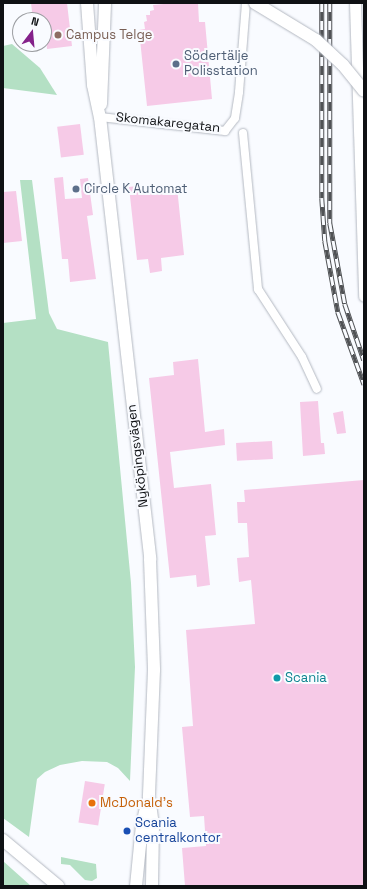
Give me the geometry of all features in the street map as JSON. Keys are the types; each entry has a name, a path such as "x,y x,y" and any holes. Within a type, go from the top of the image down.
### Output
{"main road":[{"name":"Nyköpingsvägen","path":"87,3 93,85 100,117 150,559 154,670 149,797 153,826 152,886"},
{"name":"Nyköpingsvägen","path":"100,117 105,3"},
{"path":"255,3 316,40 343,65 364,91"},
{"name":"Nyköpingsvägen","path":"136,886 142,825 149,797"},
{"path":"3,840 47,882 58,886"}],"street":[{"name":"Skomakaregatan","path":"100,117 226,131 235,118 239,92 246,3"},
{"path":"355,3 364,296"},
{"path":"243,133 258,289 302,357 317,389"}],"green space":[{"path":"12,44 12,52 21,52 40,68 57,95 3,88 3,46"},
{"path":"20,180 32,180 49,313 57,329 108,342 131,583 135,667 130,781 118,768 107,762 82,761 60,765 45,772 37,779 29,837 3,818 3,323 36,319"},
{"path":"61,857 96,864 97,878 92,881 85,880 70,865 61,864"},
{"path":"3,861 31,886 3,886"}],"building":[{"name":"Campus Telge","path":"31,3 67,3 72,46 52,48 52,12 32,12"},
{"path":"198,3 199,22 205,22 212,99 147,106 139,30 145,29 144,22 147,21 146,15 150,15 150,11 154,10 153,5"},
{"path":"80,124 84,155 61,158 57,127"},
{"path":"63,177 65,199 82,198 80,179 88,178 93,215 87,216 96,279 70,282 68,259 62,259 54,178"},
{"path":"144,185 144,190 177,187 184,255 161,258 162,271 150,273 148,259 137,260 129,187"},
{"path":"16,191 22,241 3,243 3,192"},
{"path":"198,359 205,432 224,429 225,445 170,452 174,488 211,484 216,535 205,536 210,585 197,587 196,575 170,578 149,378 174,375 173,362"},
{"path":"318,401 321,443 324,443 325,454 303,456 300,402"},
{"path":"343,411 346,433 337,434 333,413"},
{"path":"272,441 273,459 237,461 236,443"},
{"name":"Scania","path":"364,480 364,886 185,886 182,848 206,846 204,816 190,817 182,727 193,726 186,630 255,624 251,580 239,582 237,558 249,557 247,523 238,523 237,502 245,502 244,490"},
{"name":"McDonald's","path":"85,781 105,784 98,826 78,822"}],"railway":[{"path":"322,3 322,198 325,241 338,312 364,384"},
{"path":"330,3 330,223 345,304 364,360"}],"place":[{"name":"Campus Telge","path":"58,35"},
{"name":"Södertälje Polisstation","path":"176,64"},
{"name":"Circle K Automat","path":"76,189"},
{"name":"Scania","path":"277,678"},
{"name":"McDonald's","path":"92,803"},
{"name":"Scania centralkontor","path":"127,831"}]}
